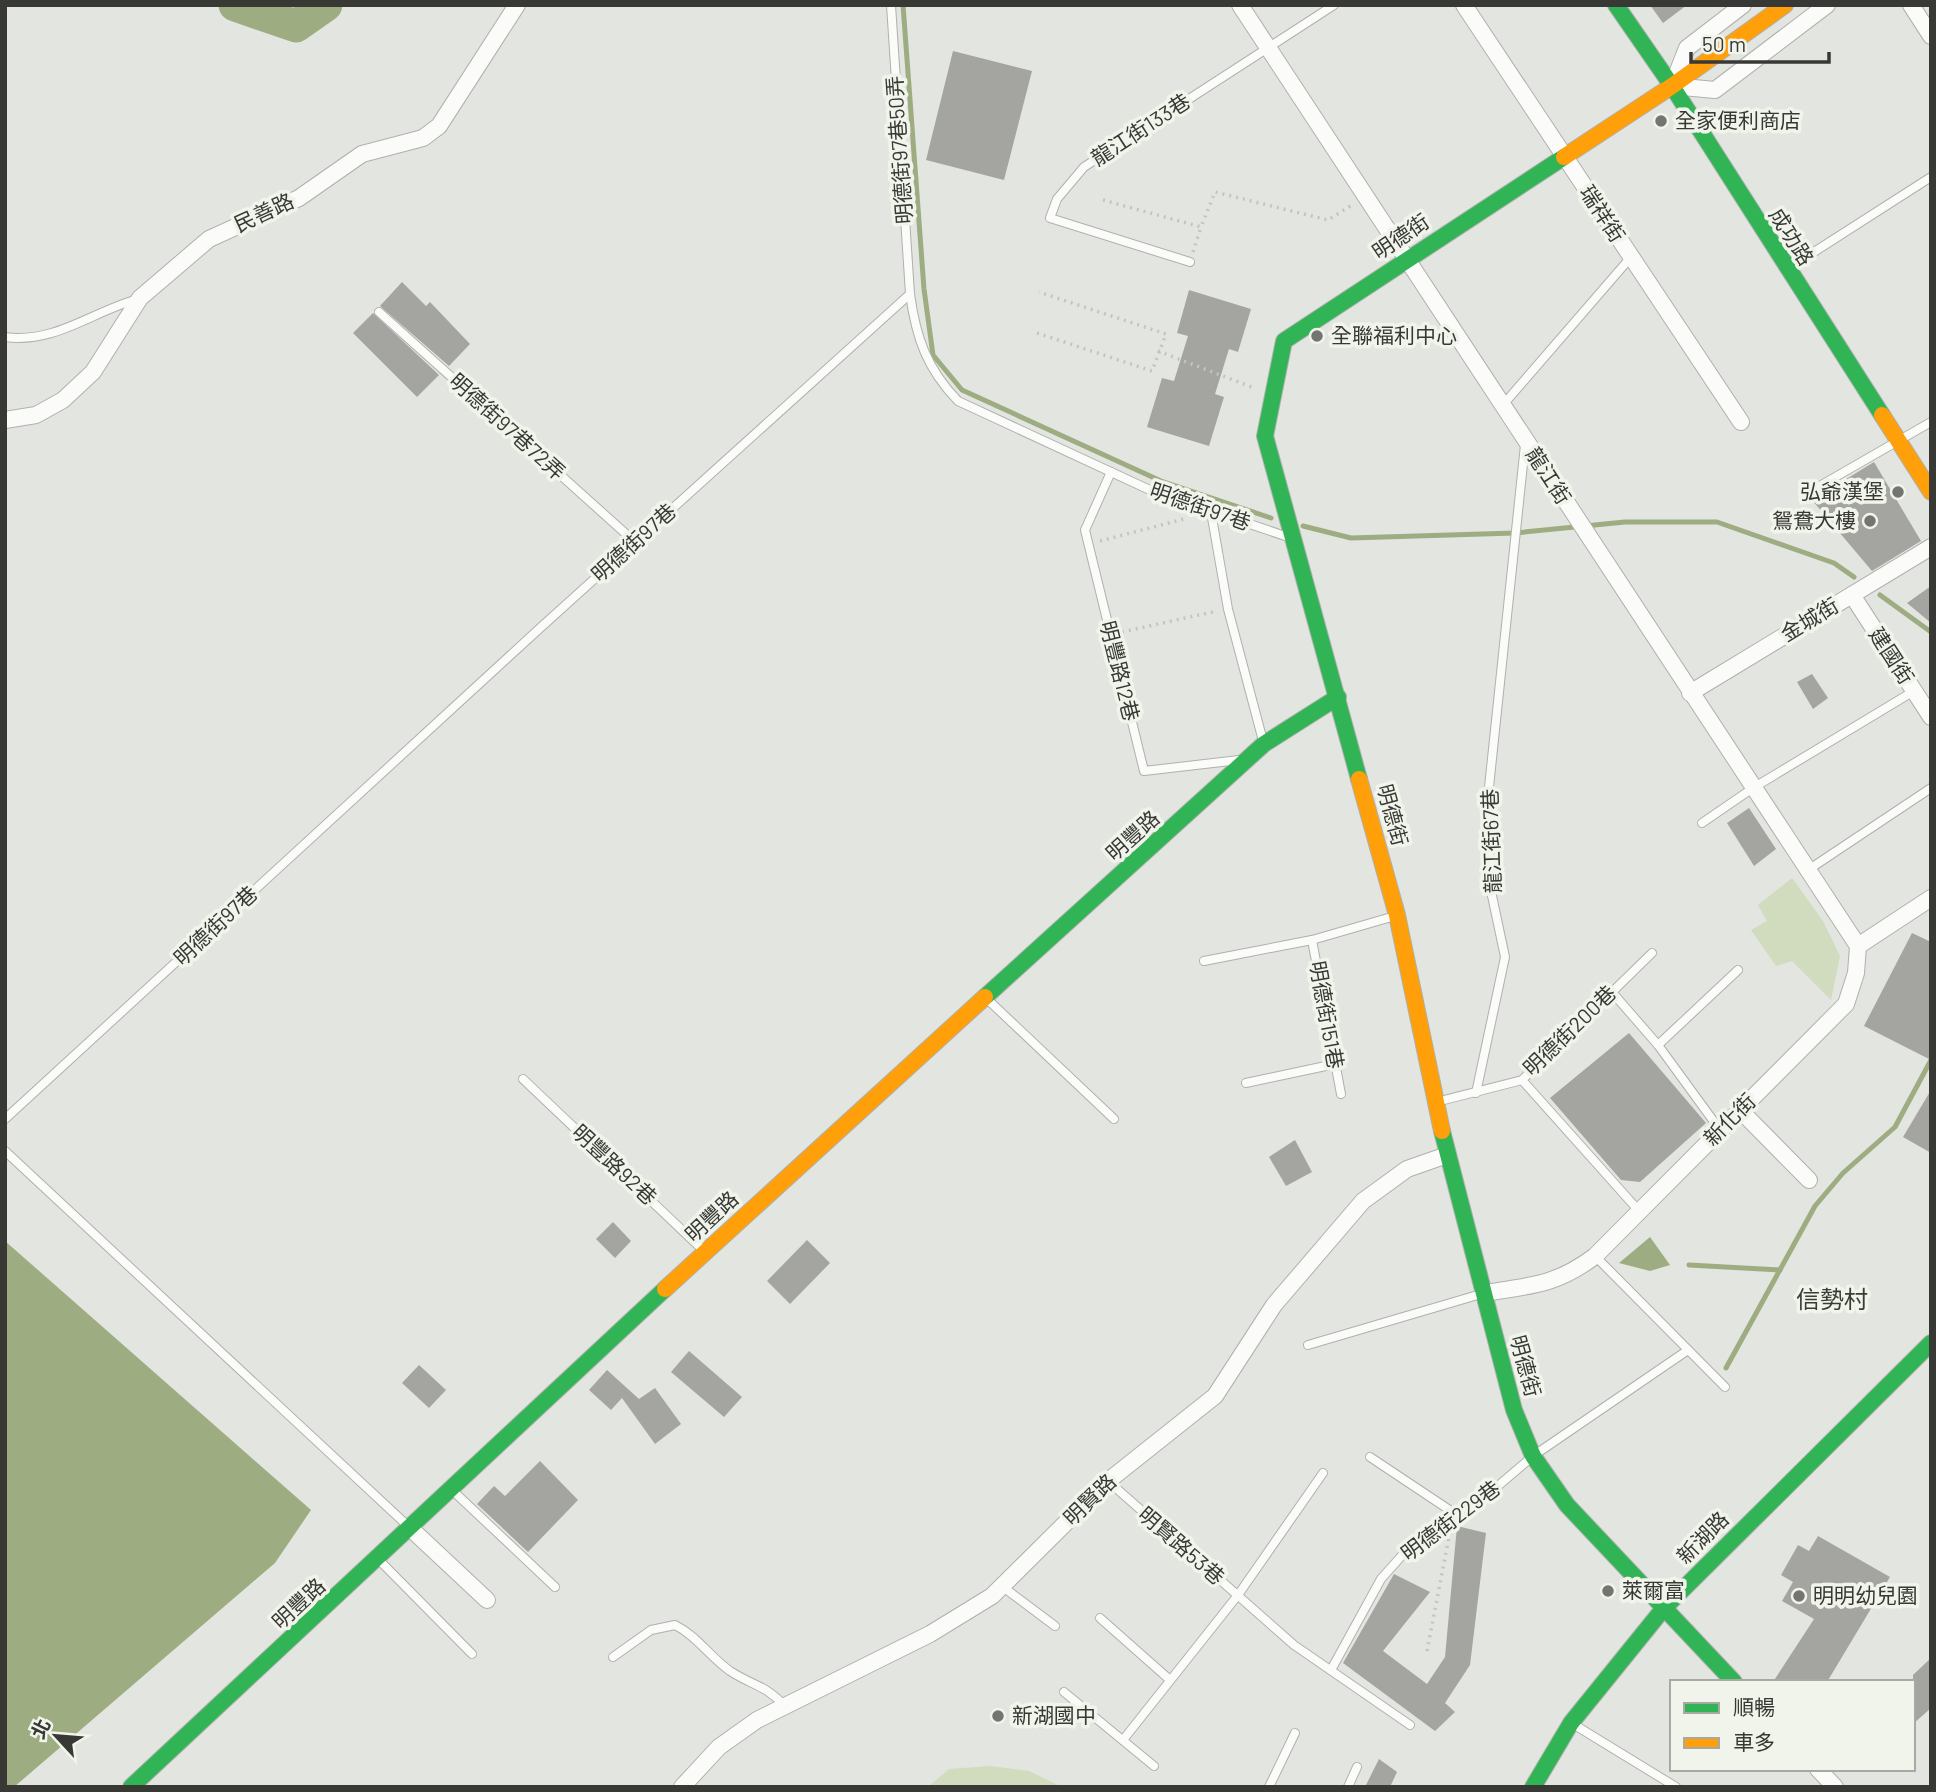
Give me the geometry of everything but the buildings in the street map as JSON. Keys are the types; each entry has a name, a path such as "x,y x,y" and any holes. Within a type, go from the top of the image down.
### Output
{"street":[{"name":"民善路","path":"5,421 36,415 63,400 93,372 140,298 209,239 299,198 362,154 423,138 439,126 517,5"},
{"name":"龍江街","path":"1240,5 1858,946"},
{"name":"瑞祥街","path":"1464,5 1741,422"},
{"name":"成功路","path":"1616,5 1672,86 1786,270 1931,492"},
{"path":"1743,5 1687,48 1672,86 1715,90 1828,5"},
{"name":"明德街","path":"1732,1680 1567,1506 1533,1456 1514,1410 1447,1155 1397,915 1265,436 1284,341 1406,258 1672,86 1785,5"},
{"path":"1911,5 1931,36"},
{"name":"金城街","path":"1690,693 1931,547"},
{"name":"建國街","path":"1852,595 1931,717"},
{"name":"明豐路","path":"131,1787 706,1252 1264,744 1338,697"},
{"path":"1858,946 1931,898"},
{"name":"新化街","path":"1484,1293 1548,1283 1571,1275 1595,1256 1846,1004 1856,973 1858,946"},
{"path":"1740,1110 1809,1180"},
{"name":"明賢路","path":"682,1787 719,1747 757,1720 930,1634 1003,1587 1108,1481 1215,1396 1274,1305 1363,1201 1407,1169 1447,1155"},
{"name":"新湖路","path":"1533,1787 1571,1723 1664,1608 1931,1343"},
{"path":"409,1527 487,1600"},
{"path":"1820,1771 1835,1787"}],"lane":[{"name":"明德街97巷50弄","path":"891,5 909,294"},
{"path":"1268,48 1334,5"},
{"name":"龍江街133巷","path":"1190,262 1050,218 1057,199 1084,167 1268,48"},
{"path":"1786,270 1931,177"},
{"path":"1502,406 1631,257"},
{"name":"明德街97巷","path":"909,294 914,330 926,359 938,379 958,401 1152,491 1291,538"},
{"name":"明德街97巷","path":"5,1119 909,294"},
{"path":"5,337 62,332 111,306 140,298"},
{"name":"明德街97巷72弄","path":"379,312 635,542"},
{"path":"1811,491 1931,422"},
{"name":"龍江街67巷","path":"1476,1093 1505,957 1491,891 1487,806 1526,442"},
{"name":"明豐路12巷","path":"1111,472 1085,530 1144,771 1249,758"},
{"path":"1211,512 1228,609 1264,744"},
{"path":"1702,823 1753,788 1914,691"},
{"path":"1808,871 1931,788"},
{"name":"明德街151巷","path":"1340,1094 1312,940 1397,915"},
{"path":"1204,961 1312,940"},
{"name":"明德街200巷","path":"1437,1102 1522,1080 1652,953"},
{"path":"1658,1045 1738,970"},
{"path":"1611,991 1658,1045 1720,1130"},
{"path":"986,998 1114,1119"},
{"path":"1246,1083 1335,1064"},
{"name":"明豐路92巷","path":"523,1079 706,1252"},
{"path":"1522,1080 1639,1211"},
{"path":"5,1151 409,1527"},
{"path":"1595,1256 1725,1387"},
{"path":"1308,1345 1484,1293"},
{"name":"明德街229巷","path":"1331,1670 1381,1578 1405,1552 1454,1513 1485,1497 1533,1456 1688,1350"},
{"path":"1370,1457 1454,1513"},
{"name":"明賢路53巷","path":"1108,1481 1238,1595 1323,1473"},
{"path":"450,1488 555,1587"},
{"path":"377,1559 472,1654"},
{"path":"1003,1587 1055,1626"},
{"path":"1123,1740 1238,1595 1294,1645 1410,1726"},
{"path":"1100,1618 1170,1680"},
{"path":"613,1657 651,1630 675,1625 696,1639 730,1671 770,1690 785,1706"},
{"path":"1064,1692 1154,1766"},
{"path":"1571,1723 1676,1787"},
{"path":"1269,1787 1295,1733"},
{"path":"1348,1787 1357,1767"}],"path":[{"path":"1190,262 1215,192 1328,220 1366,197"},
{"path":"1103,200 1201,227"},
{"path":"1037,333 1152,371 1166,334 1039,292"},
{"path":"1158,351 1273,396"},
{"path":"1088,544 1211,512"},
{"path":"1110,635 1228,609"},
{"path":"1427,1651 1454,1513"}],"shaded area":[{"path":"1792,878 1823,921 1840,956 1831,1000 1792,961 1776,966 1751,930 1767,921 1758,905"},
{"path":"1650,1237 1670,1265 1650,1271 1619,1263"},
{"path":"5,1241 311,1510 275,1563 14,1787 5,1787"},
{"path":"990,1766 1029,1771 1062,1787 928,1787 949,1769"}],"waterway":[{"path":"235,5 296,26 326,5"},
{"path":"903,5 924,289 933,355 962,390 1161,481 1271,518"},
{"path":"1303,526 1351,538 1515,533 1625,522 1717,522 1834,563 1854,577"},
{"path":"1880,595 1931,632"},
{"path":"1726,1368 1815,1206 1843,1173 1895,1127 1931,1060"},
{"path":"1689,1265 1780,1270"}],"traffic: fast":[{"path":"1616,5 1672,86 1882,415"},
{"path":"1359,779 1265,436 1284,341 1564,157"},
{"path":"985,997 1264,744 1338,697"},
{"path":"1442,1131 1514,1410 1533,1456 1567,1505 1732,1680"},
{"path":"131,1787 665,1289"},
{"path":"1533,1787 1571,1723 1664,1608 1931,1343"}],"traffic: slow":[{"path":"1564,157 1672,86 1785,5"},
{"path":"1882,415 1931,492"},
{"path":"1359,779 1397,915 1442,1131"},
{"path":"665,1289 985,997"}],"place":[{"name":"全家便利商店","path":"1661,121"},
{"name":"全聯福利中心","path":"1317,336"},
{"name":"弘爺漢堡","path":"1898,492"},
{"name":"鴛鴦大樓","path":"1870,521"},
{"name":"萊爾富","path":"1608,1591"},
{"name":"明明幼兒園","path":"1799,1596"},
{"name":"新湖國中","path":"998,1716"}],"district":[{"name":"信勢村","path":"1832,1300"}]}
